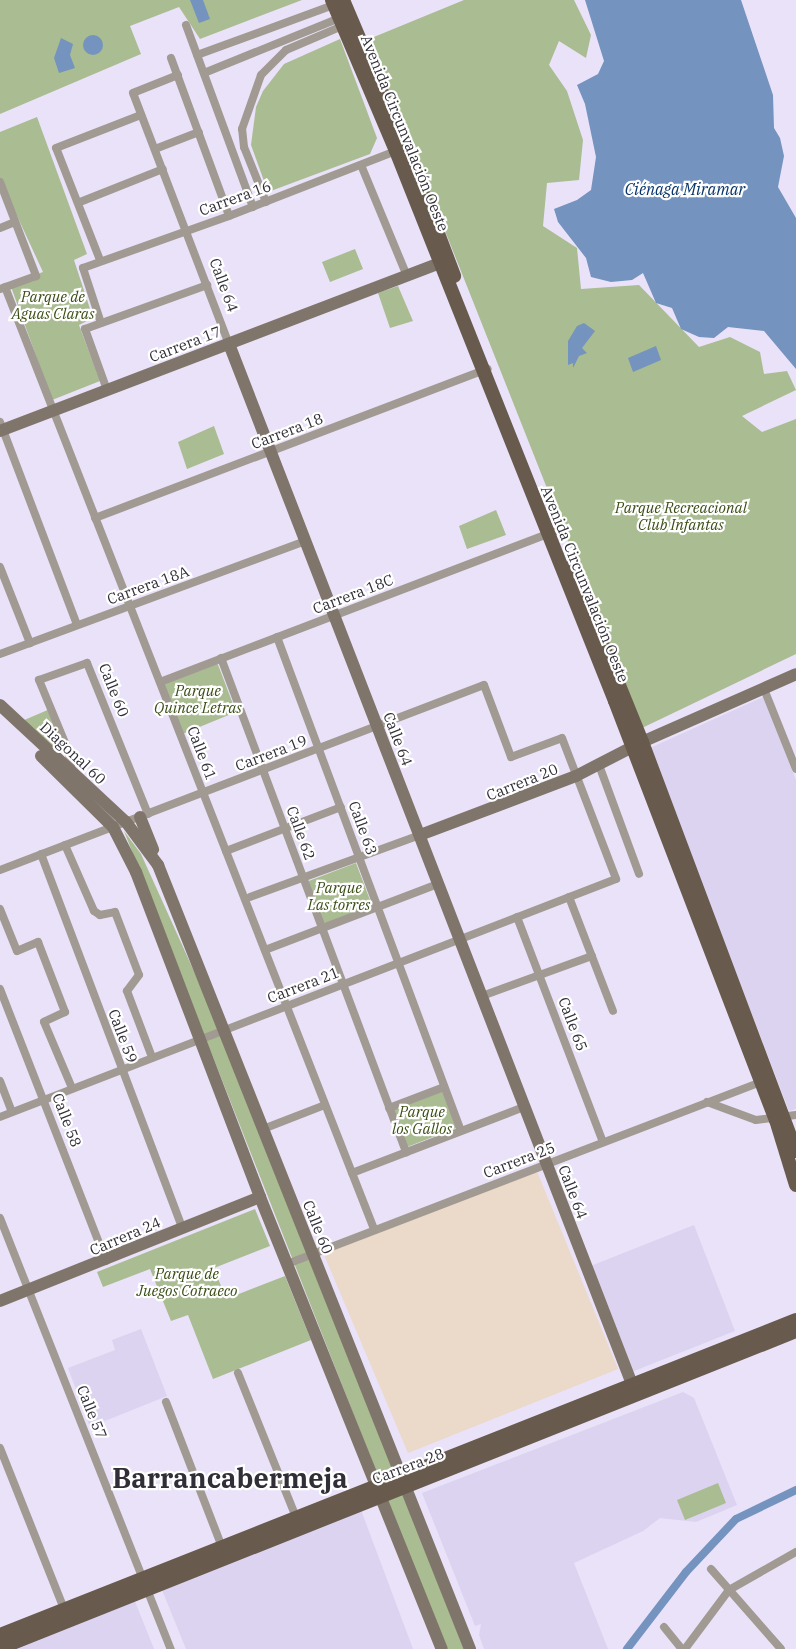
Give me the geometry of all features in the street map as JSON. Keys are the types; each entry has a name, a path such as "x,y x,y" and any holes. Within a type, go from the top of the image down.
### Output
{"main road":[{"name":"Avenida Circunvalación Oeste","path":"342,12 396,151 444,262"},
{"name":"Avenida Circunvalación Oeste","path":"342,12 637,744 786,1118 796,1151"},
{"name":"Avenida Circunvalación Oeste","path":"637,744 761,1082 786,1118 796,1185"},
{"name":"Carrera 28","path":"634,1390 796,1320"},
{"name":"Carrera 28","path":"0,1635 64,1609 144,1582 404,1478 634,1390 796,1331"},
{"name":"Carrera 28","path":"0,1648 222,1547 296,1517 378,1489"}],"street":[{"path":"197,55 342,12"},
{"path":"204,73 342,12"},
{"path":"266,202 243,133 249,102 261,75 275,58 342,12"},
{"path":"186,25 253,207"},
{"path":"171,58 229,216"},
{"name":"Calle 64","path":"178,75 133,93 188,230 229,344 634,1390"},
{"path":"100,260 80,202 56,147 141,115"},
{"path":"155,149 199,132"},
{"path":"228,138 243,133"},
{"name":"Carrera 16","path":"101,323 83,268 100,260 229,216 396,151"},
{"path":"361,165 407,276"},
{"path":"80,202 163,169"},
{"path":"0,182 36,276 2,288"},
{"path":"0,228 15,222"},
{"name":"Carrera 17","path":"1,428 53,411 444,262"},
{"path":"107,390 85,329 207,285"},
{"name":"Calle 61","path":"2,288 53,411 374,1229"},
{"name":"Carrera 18","path":"95,518 486,370"},
{"path":"1,428 77,625"},
{"name":"Carrera 18C","path":"160,682 552,532"},
{"name":"Carrera 18A","path":"0,654 305,541"},
{"path":"0,567 30,643"},
{"name":"Calle 63","path":"277,637 461,1131"},
{"name":"Calle 62","path":"221,658 406,1152"},
{"name":"Calle 60","path":"72,774 68,750 39,680 87,663 144,815"},
{"name":"Carrera 20","path":"250,897 420,836 576,776 637,744 796,674"},
{"name":"Carrera 19","path":"0,870 484,685 512,757 562,738 576,776"},
{"path":"764,689 796,767"},
{"name":"Diagonal 60","path":"0,705 126,822"},
{"name":"Diagonal 60","path":"0,715 113,827"},
{"path":"53,756 68,750"},
{"path":"599,765 639,874"},
{"name":"Carrera 21","path":"0,1117 616,879 576,776"},
{"path":"226,851 341,807"},
{"path":"144,815 158,865"},
{"name":"Calle 60","path":"126,822 158,865 404,1478 470,1649"},
{"path":"113,827 136,872 287,1264 442,1649"},
{"path":"65,845 94,911 100,915 115,912 139,975 127,991 152,1058"},
{"name":"Calle 59","path":"41,854 182,1227"},
{"path":"265,950 438,884"},
{"path":"569,897 613,1011"},
{"path":"0,909 17,951 38,942 65,1012 44,1022 72,1088"},
{"name":"Calle 65","path":"517,917 603,1142"},
{"path":"482,996 592,956"},
{"name":"Calle 58","path":"0,990 106,1261"},
{"path":"0,1081 12,1112"},
{"name":"Carrera 25","path":"287,1264 761,1082"},
{"path":"389,1108 444,1087"},
{"path":"707,1102 756,1120 786,1118"},
{"path":"263,1129 325,1105"},
{"path":"352,1173 524,1107"},
{"name":"Carrera 24","path":"0,1301 106,1261 182,1227 261,1197"},
{"name":"Calle 57","path":"0,1218 171,1649"},
{"path":"238,1373 296,1517"},
{"path":"166,1402 222,1547"},
{"path":"0,1448 64,1609"},
{"path":"664,1627 683,1649 729,1590 795,1554"},
{"path":"711,1569 781,1649"}],"shaded area":[{"path":"763,697 796,780 796,1109 789,1111 650,748"},
{"path":"536,1169 618,1369 408,1453 322,1250"},
{"path":"694,1225 735,1331 629,1373 588,1267"},
{"path":"141,1329 167,1396 90,1427 68,1368 115,1350 112,1340"},
{"path":"683,1392 694,1398 737,1505 696,1522 660,1518 643,1531 574,1563 608,1649 484,1649 479,1635 481,1624 475,1626 422,1493"},
{"path":"361,1510 413,1649 186,1649 162,1590"},
{"path":"134,1599 154,1649 12,1649"}],"green space":[{"path":"0,0 302,0 200,39 179,7 130,26 141,54 0,114"},
{"name":"Parque Recreacional Club Infantas","path":"464,0 574,0 591,35 586,58 559,41 549,65 567,91 583,140 579,180 547,183 543,226 577,248 581,289 639,285 699,347 730,337 760,352 764,374 787,371 796,390 742,416 762,432 796,419 796,654 642,728 369,39"},
{"path":"340,39 377,138 370,154 268,192 251,145 256,107 263,91 284,64"},
{"name":"Parque de Aguas Claras","path":"37,117 87,254 74,260 93,318 79,325 100,381 52,400 10,284 43,272 0,179 0,132"},
{"path":"355,249 363,269 330,282 322,262"},
{"path":"398,286 413,321 390,328 378,293"},
{"path":"214,426 224,454 187,469 178,442"},
{"path":"496,510 506,535 467,549 459,526"},
{"name":"Parque Quince Letras","path":"217,662 236,712 180,735 161,684"},
{"path":"50,709 64,749 59,752 22,721"},
{"path":"124,831 141,854 221,1031 468,1649 446,1649"},
{"name":"Parque Las torres","path":"356,863 373,908 325,927 306,882"},
{"name":"Parque los Gallos","path":"443,1090 456,1128 407,1147 393,1108"},
{"name":"Parque de Juegos Cotraeco","path":"255,1209 270,1246 214,1268 226,1299 285,1276 311,1340 213,1379 188,1315 171,1321 150,1269 103,1287 97,1272"},
{"path":"718,1483 726,1503 685,1520 677,1500"}],"water":[{"path":"190,0 203,0 210,19 199,23"},
{"name":"Ciénaga Miramar","path":"585,0 741,0 773,95 774,128 780,138 784,156 778,187 796,218 796,369 764,331 728,327 714,338 699,337 681,329 672,308 656,303 643,273 632,280 611,282 591,277 586,258 558,222 554,209 577,200 591,190 596,157 585,104 577,85 598,74 604,61"},
{"path":"93,35 100,38 103,45 100,52 93,55 86,52 83,45 86,38"},
{"path":"61,38 73,44 70,55 75,68 59,73 54,58"},
{"path":"584,323 595,331 582,348 587,353 579,356 573,368 573,363 568,365 568,341 577,326"},
{"path":"656,346 661,360 633,372 628,358"}],"waterway":[{"path":"627,1649 686,1572 736,1519 796,1490"}],"district":[{"name":"Barrancabermeja","path":"230,1478"}]}
